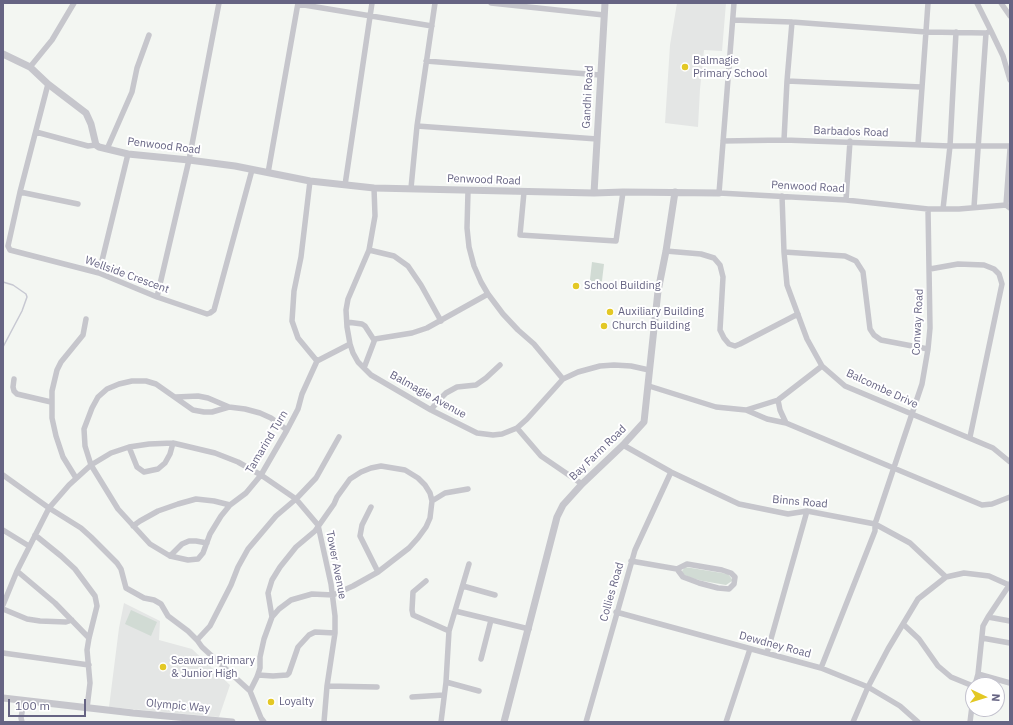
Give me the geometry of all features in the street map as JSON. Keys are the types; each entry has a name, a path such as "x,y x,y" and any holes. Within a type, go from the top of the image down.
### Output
{"street":[{"path":"30,67 52,40 74,3"},
{"path":"157,297 189,160 219,3"},
{"path":"345,185 372,3"},
{"path":"411,188 417,126 435,3"},
{"path":"491,3 604,14"},
{"name":"Gandhi Road","path":"594,193 605,3"},
{"path":"719,193 734,3"},
{"path":"918,144 928,3"},
{"path":"978,3 989,32 1003,56 1010,80"},
{"path":"1001,3 1010,16"},
{"path":"268,173 298,4 432,26"},
{"path":"733,20 792,22 926,32 989,32"},
{"path":"784,140 792,22"},
{"path":"943,210 950,146 956,32"},
{"path":"974,207 977,146 989,32"},
{"path":"107,150 132,92 137,68 149,35"},
{"path":"3,54 30,67 48,84 86,113 92,124 96,145 88,146 36,132"},
{"path":"426,61 600,75"},
{"path":"787,80 921,87"},
{"name":"Wellside Crescent","path":"48,84 20,192 8,248 99,273 157,297 207,314 214,310 252,170"},
{"path":"417,126 597,139"},
{"name":"Barbados Road","path":"723,141 784,140 1010,148"},
{"path":"846,200 850,142"},
{"name":"Penwood Road","path":"96,145 107,150 128,154 236,166 310,180 374,188 524,192 719,193 846,200 943,210 1008,206"},
{"path":"1008,206 1010,148"},
{"path":"99,273 128,154"},
{"path":"310,180 302,251 294,291 292,321 298,338 317,361 350,344"},
{"name":"Balmagie Avenue","path":"374,188 375,216 369,250 348,299 346,310 350,344 353,353 371,375 431,410 477,433 502,434 518,428 564,379 578,372 600,366 631,366 649,370"},
{"path":"468,191 467,228 469,247 474,266 488,294 508,320 534,344 564,379"},
{"path":"20,192 78,204"},
{"path":"524,192 520,236 616,241 623,192"},
{"name":"Bay Farm Road","path":"504,722 557,517 563,505 582,484 623,445 644,422 658,291 675,192"},
{"name":"Balcombe Drive","path":"782,196 787,285 807,339 822,366 845,386 912,415 970,437 993,448 1010,462"},
{"name":"Conway Road","path":"821,668 875,531 875,524 922,384 930,328 928,209"},
{"path":"369,250 394,256 408,266 421,285 441,321"},
{"path":"666,251 702,254 714,258 720,265 723,277 720,330 729,344 735,346 740,344 798,314"},
{"path":"784,252 845,256 856,261 863,272 870,329 874,335 881,340 928,349"},
{"path":"930,269 958,264 984,265 994,269 999,274 1002,284 970,437"},
{"path":"364,368 374,340 378,337 412,333 427,328 488,294"},
{"path":"76,478 63,457 52,418 51,402 57,370 61,362 83,335 86,319"},
{"path":"347,322 362,324 365,326 374,340"},
{"name":"Tamarind Turn","path":"229,407 212,412 193,410 156,384 146,381 132,381 107,389 98,398 92,408 84,429 84,446 91,466 118,509 150,544 170,556 188,560 198,559 203,553 210,534 221,516 230,505 246,493 261,475 298,409 302,394 317,361"},
{"path":"431,410 446,393 457,387 476,385 500,365"},
{"path":"746,410 778,400 822,366"},
{"path":"14,379 13,387 17,394 51,402"},
{"path":"649,386 716,407 746,410 767,419 786,423 982,505 992,504 1010,497"},
{"path":"176,397 203,397 215,400 229,407 260,413 287,430"},
{"path":"778,400 780,410 786,423"},
{"path":"518,428 541,456 582,484"},
{"path":"197,640 210,626 248,549 276,516 296,499 316,478 339,437"},
{"path":"129,447 137,467 144,472 158,469 165,463 174,443"},
{"name":"Tower Avenue","path":"3,605 16,571 49,508 69,485 91,466 111,453 129,447 149,444 174,443 215,453 238,462 261,475 296,499 318,525 326,554 335,616 335,634 327,686 324,722"},
{"name":"Binns Road","path":"623,445 671,472 739,504 788,514 807,512 875,524 910,543 946,577"},
{"path":"250,691 260,668 262,645 272,617 279,609 291,600 312,594 333,595 353,586 378,572 418,538 426,527 430,518 432,501 430,493 418,478 405,470 381,466 361,472 350,480 336,497 334,504 315,531 292,552 272,580 268,593 272,617"},
{"name":"Collies Road","path":"586,722 631,561 671,472"},
{"path":"3,474 49,508 81,528 117,563 121,569 126,588 144,598 154,600 161,604 168,616 197,640 202,647 250,691 264,722"},
{"path":"432,501 445,493 468,489"},
{"path":"133,526 158,511 196,499 230,505"},
{"path":"371,507 362,525 360,536 378,572"},
{"path":"767,653 807,512"},
{"path":"3,530 29,546"},
{"path":"35,535 75,569 94,596 97,606 87,650 90,682 87,708"},
{"path":"170,556 182,544 189,541 207,543"},
{"path":"631,561 676,569 687,564 722,570 731,573 735,577 734,584 729,589 718,588 683,577 676,569"},
{"path":"441,722 446,682 449,631 469,564"},
{"path":"16,571 55,603 89,638"},
{"path":"853,722 888,649 918,599 946,577 964,573 989,576 1010,584 983,626 977,677"},
{"path":"426,581 413,592 413,615 449,631"},
{"path":"463,586 495,595"},
{"path":"3,609 27,619 66,622 72,620"},
{"path":"455,611 529,629"},
{"name":"Dewdney Road","path":"616,612 821,668 868,688 900,706 918,722"},
{"path":"988,617 1010,621"},
{"path":"482,659 491,620"},
{"path":"903,624 920,639 938,666 951,676 965,682"},
{"path":"258,675 287,675 298,648 309,634 315,632 335,634"},
{"path":"982,638 1010,643"},
{"path":"726,722 750,649"},
{"path":"3,653 89,665"},
{"path":"978,674 1010,682"},
{"path":"446,682 479,691"},
{"path":"327,686 377,687"},
{"path":"412,697 444,695"},
{"name":"Olympic Way","path":"3,698 232,722"},
{"path":"22,722 21,718 24,701"}],"shaded area":[{"name":"Balmagie Primary School","path":"677,3 726,3 722,51 704,50 698,127 665,123 670,45"},
{"path":"592,262 604,264 601,289 589,288"},
{"path":"685,567 728,574 732,581 726,585 691,578 683,574 682,571"},
{"name":"Seaward Primary & Junior High","path":"124,603 160,621 159,640 192,649 230,685 219,717 109,707 119,628"},
{"path":"131,610 157,622 151,636 125,624"}],"waterway":[{"path":"3,282 13,285 26,294 27,297 22,311 3,347"}],"place":[{"name":"Balmagie Primary School","path":"685,67"},
{"name":"School Building","path":"576,286"},
{"name":"Auxiliary Building","path":"610,312"},
{"name":"Church Building","path":"604,326"},
{"name":"Seaward Primary & Junior High","path":"163,667"},
{"name":"Loyalty","path":"271,702"}]}
